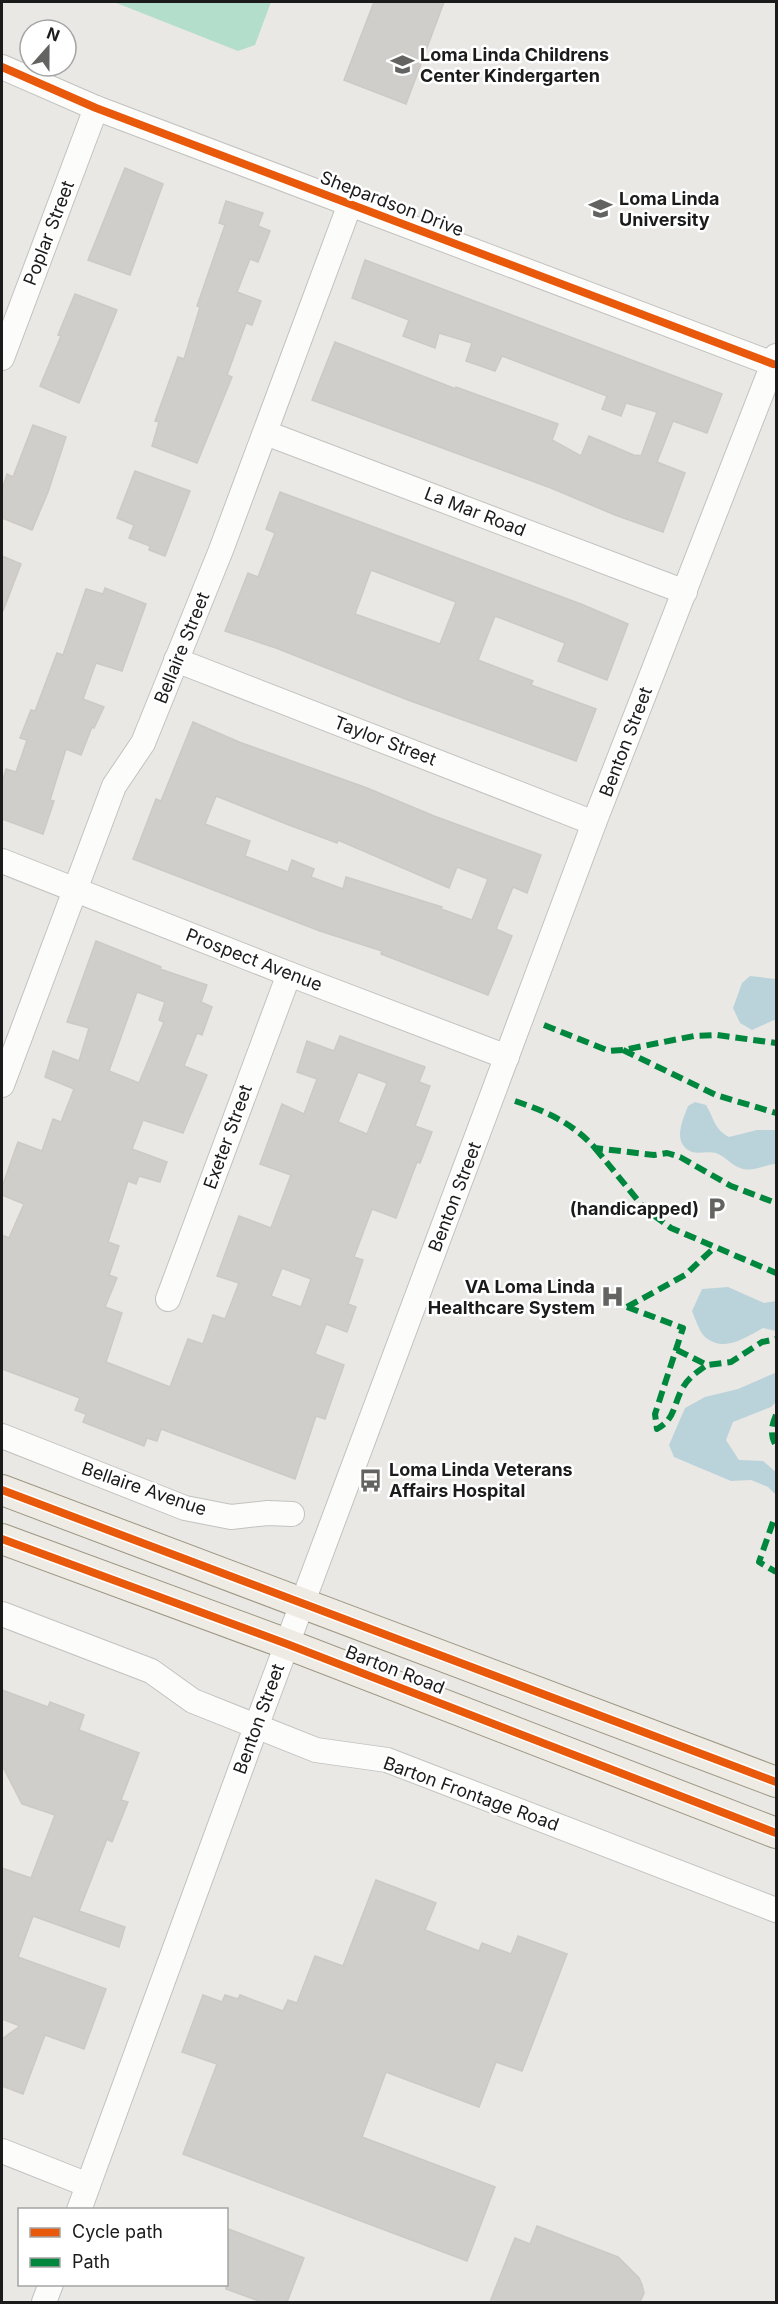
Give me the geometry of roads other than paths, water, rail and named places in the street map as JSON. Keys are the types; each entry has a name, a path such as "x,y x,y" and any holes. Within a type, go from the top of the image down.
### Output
{"main road":[{"name":"Barton Road","path":"2,1490 777,1782"},
{"name":"Barton Road","path":"2,1539 287,1644 777,1833"}],"street":[{"name":"Shepardson Drive","path":"2,67 96,108 775,360"},
{"name":"Poplar Street","path":"2,358 96,108"},
{"name":"Bellaire Street","path":"2,1085 114,786 143,743 266,433 350,204"},
{"name":"Benton Street","path":"80,2208 256,1727 594,823 775,360"},
{"name":"La Mar Road","path":"266,433 685,592"},
{"name":"Taylor Street","path":"176,660 594,823"},
{"name":"Prospect Avenue","path":"2,861 507,1057"},
{"name":"Exeter Street","path":"168,1299 289,974"},
{"name":"Bellaire Avenue","path":"2,1436 186,1508 231,1517 268,1513 292,1514"},
{"name":"Barton Frontage Road","path":"2,1614 151,1671 193,1701 316,1750 387,1760 777,1910"},
{"path":"2,2151 88,2185"},
{"path":"44,2302 50,2286"}],"water":[{"path":"750,976 776,979 776,1021 752,1030 740,1023 733,1008 742,983"},
{"path":"695,1102 706,1105 717,1127 729,1137 757,1130 776,1130 776,1164 745,1169 737,1167 716,1153 695,1153 686,1148 682,1143 680,1131 688,1106"},
{"path":"728,1287 764,1303 776,1301 776,1331 763,1328 727,1344 712,1342 705,1337 692,1311 702,1289"},
{"path":"776,1359 776,1402 771,1407 733,1422 726,1440 739,1460 763,1461 776,1472 776,1495 768,1487 751,1480 731,1481 674,1457 669,1445 685,1408 705,1397 738,1389 775,1373"}],"place":[{"name":"Loma Linda Childrens Center Kindergarten","path":"402,65"},
{"name":"Loma Linda University","path":"601,209"},
{"name":"(handicapped)","path":"717,1209"},
{"name":"VA Loma Linda Healthcare System","path":"613,1297"},
{"name":"Loma Linda Veterans Affairs Hospital","path":"371,1480"}]}
